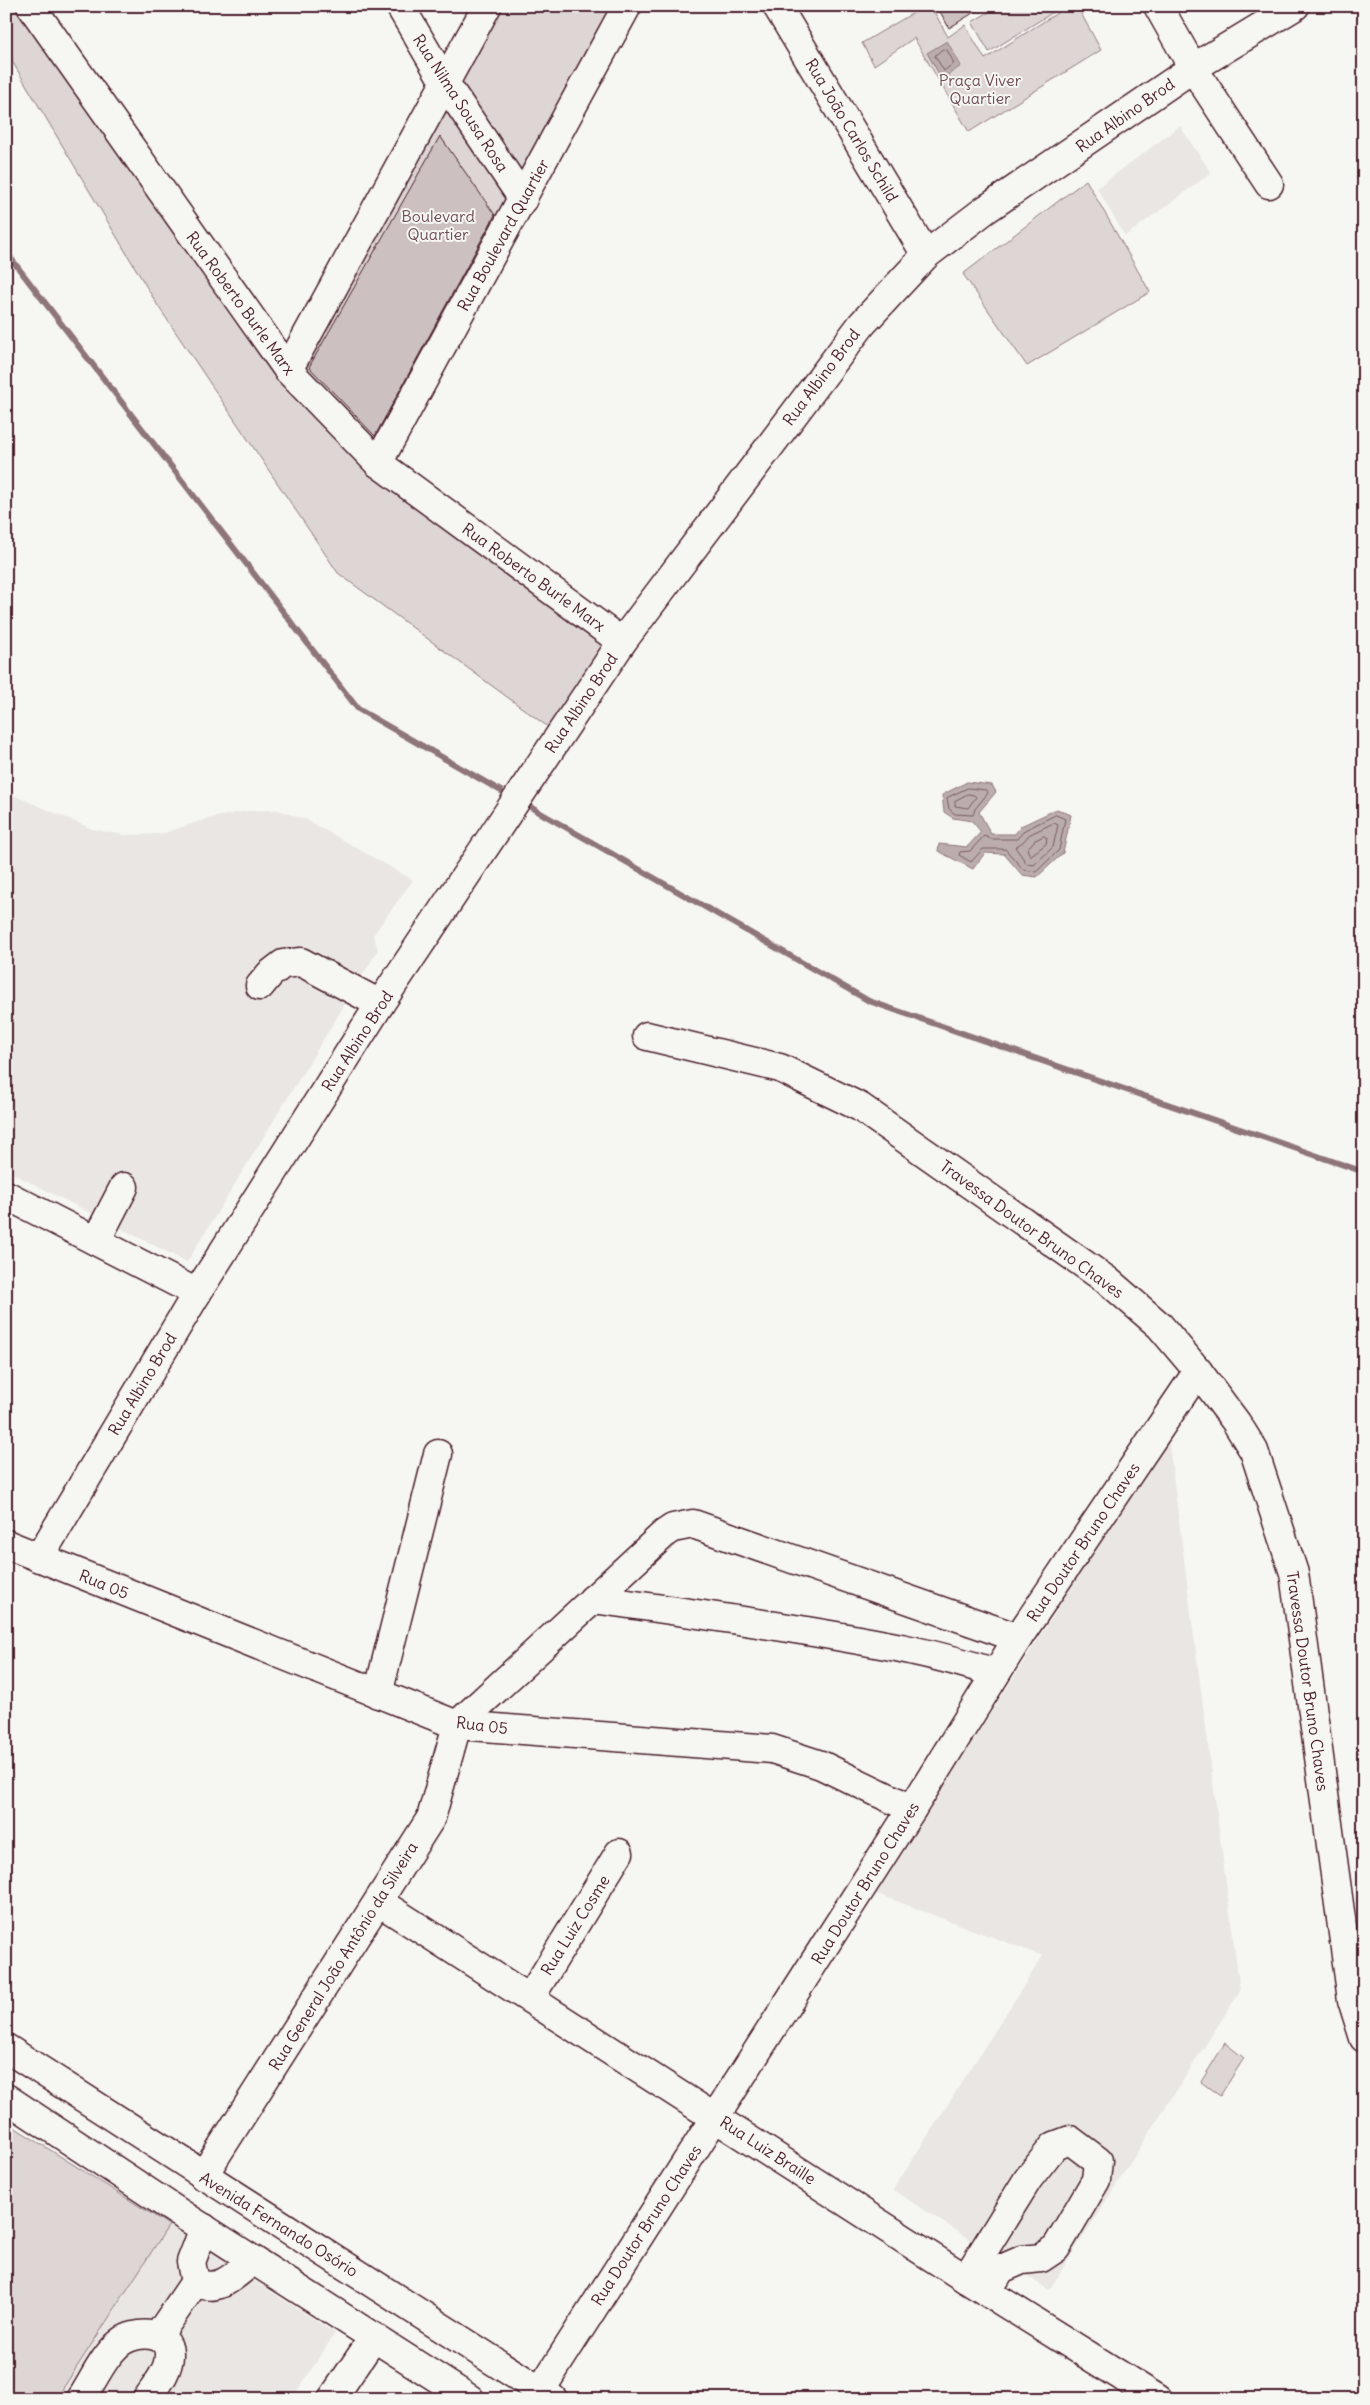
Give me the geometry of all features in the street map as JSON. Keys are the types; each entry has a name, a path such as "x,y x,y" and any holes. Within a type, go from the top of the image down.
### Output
{"street":[{"name":"Rua Roberto Burle Marx","path":"31,6 288,370 378,462 622,642"},
{"name":"Rua Nilma Sousa Rosa","path":"400,6 445,83 523,199"},
{"path":"288,370 487,6"},
{"name":"Rua Boulevard Quartier","path":"378,462 627,6"},
{"name":"Rua João Carlos Schild","path":"777,6 926,255"},
{"path":"1158,6 1193,68 1269,184"},
{"name":"Rua Albino Brod","path":"39,1558 197,1293 380,1004 622,642 836,355 889,293 926,255 985,210 1193,68 1296,6"},
{"path":"260,986 270,974 283,964 301,962 380,1004"},
{"name":"Travessa Doutor Bruno Chaves","path":"647,1036 780,1068 860,1107 1108,1281 1160,1326 1198,1370 1254,1451 1294,1573 1352,2000 1364,2038"},
{"path":"96,1241 124,1186"},
{"path":"6,1195 197,1293"},
{"name":"Rua Doutor Bruno Chaves","path":"542,2396 716,2116 912,1809 1018,1638 1198,1370"},
{"path":"378,1694 438,1454"},
{"path":"457,1725 664,1534 673,1528 693,1524 1018,1638"},
{"name":"Rua 05","path":"6,1544 457,1725 772,1749 821,1765 912,1809"},
{"path":"593,1599 872,1642 934,1654 996,1673"},
{"name":"Rua General João Antônio da Silveira","path":"203,2176 431,1818 457,1725"},
{"name":"Rua Luiz Cosme","path":"530,1998 619,1853"},
{"name":"Rua Luiz Braille","path":"379,1902 716,2116 976,2286 1158,2399"},
{"name":"Avenida Fernando Osório","path":"6,2048 542,2396"},
{"path":"6,2098 470,2399"},
{"path":"1070,2140 1098,2161 1096,2180 1056,2248 1041,2258 1022,2260 1001,2269 976,2286 1033,2173 1054,2146 1070,2140"},
{"path":"158,2336 195,2282 191,2262 204,2228"},
{"path":"195,2282 205,2287 215,2287 236,2274 253,2260"},
{"path":"81,2399 113,2350 121,2342 137,2335 158,2336 166,2343 169,2353 164,2372 147,2399"},
{"path":"332,2399 374,2337"}],"shaded area":[{"path":"1180,126 1211,173 1125,236 1097,188"},
{"path":"6,792 92,829 123,835 161,834 207,819 246,811 278,810 307,820 413,880 373,935 378,950 187,1262 6,1170"},
{"path":"1168,1437 1240,1991 1049,2290 893,2190 1043,1956 875,1893"},
{"path":"169,2225 335,2333 292,2399 56,2399"}],"green space":[{"name":"Boulevard Quartier","path":"6,6 31,6 288,369 487,6 627,6 378,462 622,642 559,735 338,573 158,306 6,51"},
{"name":"Praça Viver Quartier","path":"925,6 931,6 948,37 965,25 985,59 1068,6 1077,6 1101,50 969,132 914,38 874,65 862,43"},
{"path":"999,6 1063,6 989,52 972,22"},
{"path":"1086,180 1150,292 1027,366 963,274"},
{"path":"1225,2043 1244,2058 1220,2096 1201,2082"},
{"path":"6,2122 169,2225 56,2399 6,2399"}],"water":[{"path":"947,41 961,66 942,79 927,53"},
{"path":"967,782 992,785 996,792 979,812 991,834 1015,834 1021,826 1057,809 1071,815 1063,853 1037,877 1022,875 1004,854 985,853 973,869 938,851 939,844 967,847 981,832 972,821 953,818 944,812 942,795"}],"building":[{"path":"937,6 984,6 949,28"},
{"path":"440,136 495,215 375,436 309,367"}],"waterway":[{"path":"6,252 358,709 501,791"},
{"path":"532,808 869,1001 1364,1172"}]}
